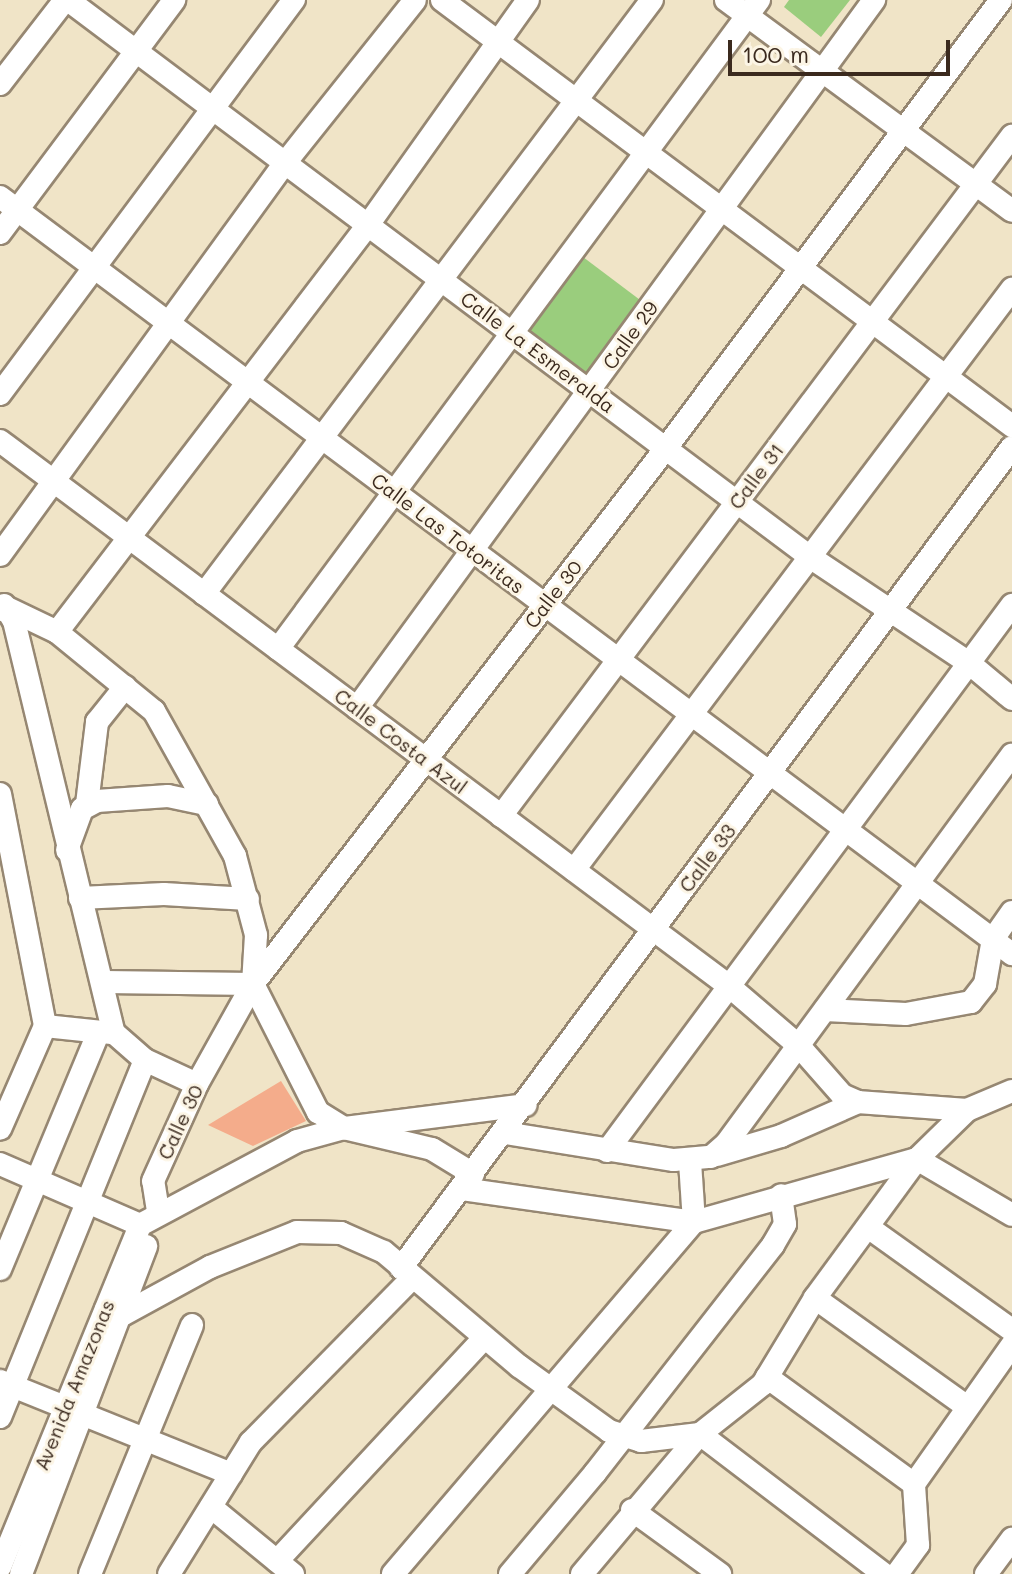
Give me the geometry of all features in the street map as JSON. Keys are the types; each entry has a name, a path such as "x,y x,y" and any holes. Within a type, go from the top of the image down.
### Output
{"street":[{"name":"Calle La Esmeralda","path":"66,0 810,557 891,608 969,663 1012,699"},
{"path":"0,84 66,0"},
{"path":"0,233 8,204 136,51 174,0"},
{"path":"0,394 294,0"},
{"path":"0,555 56,483 285,163 415,0"},
{"path":"442,0 1012,426"},
{"path":"57,632 368,225 528,0"},
{"path":"204,594 652,0"},
{"path":"726,0 753,8 822,71 1012,211"},
{"name":"Calle 29","path":"357,708 874,0"},
{"name":"Calle 30","path":"158,1211 153,1181 197,1084 253,984 666,448 1001,0"},
{"path":"278,649 514,335 753,8"},
{"name":"Calle 31","path":"501,816 1012,136"},
{"name":"Calle Las Totoritas","path":"8,204 915,885 1012,954"},
{"path":"574,870 1012,289"},
{"name":"Calle Costa Azul","path":"0,441 729,986 799,1046 834,1088 858,1102"},
{"name":"Calle 33","path":"169,1574 251,1442 407,1273 468,1181 1012,447"},
{"path":"607,1151 842,830 1012,605"},
{"path":"2,606 57,632 154,711 235,856 256,935 253,984 312,1105 344,1128 432,1149 468,1181 694,1222 917,1159 1012,1215"},
{"path":"0,1269 35,1182 106,1033 105,982 2,606"},
{"path":"67,851 87,804 97,722 125,687"},
{"path":"700,1159 726,1144 1012,755"},
{"path":"0,794 45,1026 0,1129"},
{"path":"87,804 168,796 207,804"},
{"path":"80,898 164,894 248,899"},
{"path":"825,1010 906,1014 971,1002 985,984 993,939 1012,912"},
{"path":"105,982 253,984"},
{"path":"45,1026 106,1033 145,1060 197,1084"},
{"path":"0,1417 6,1383 145,1060"},
{"path":"582,1574 632,1510 700,1434 767,1377 815,1298 917,1159 967,1110 1012,1091"},
{"path":"505,1133 607,1151 700,1159 781,1136 858,1102 967,1110"},
{"path":"0,1164 35,1182 140,1225 158,1211 297,1141 344,1128 526,1105"},
{"path":"393,1574 694,1222 700,1159"},
{"path":"510,1574 773,1245 785,1224 781,1195"},
{"name":"Avenida Amazonas","path":"21,1574 74,1412 158,1211"},
{"name":"Avenida Amazonas","path":"114,1312 140,1225"},
{"path":"868,1227 1012,1330"},
{"path":"114,1312 210,1267 297,1232 341,1233 384,1252 484,1338 551,1389 622,1435 641,1441 700,1434 884,1574"},
{"path":"815,1298 967,1407"},
{"path":"90,1574 192,1325"},
{"path":"211,1507 285,1568 484,1338"},
{"path":"897,1574 918,1545 914,1484 1012,1345"},
{"path":"767,1377 914,1484"},
{"path":"6,1383 231,1474"},
{"name":"Avenida Amazonas","path":"0,1567 74,1412"},
{"path":"632,1510 720,1574"},
{"path":"986,1574 1012,1539"}],"green space":[{"path":"789,0 850,0 821,37 784,7"},
{"path":"583,257 642,302 587,374 528,330"}],"building":[{"path":"281,1081 306,1121 253,1146 208,1125"}]}
